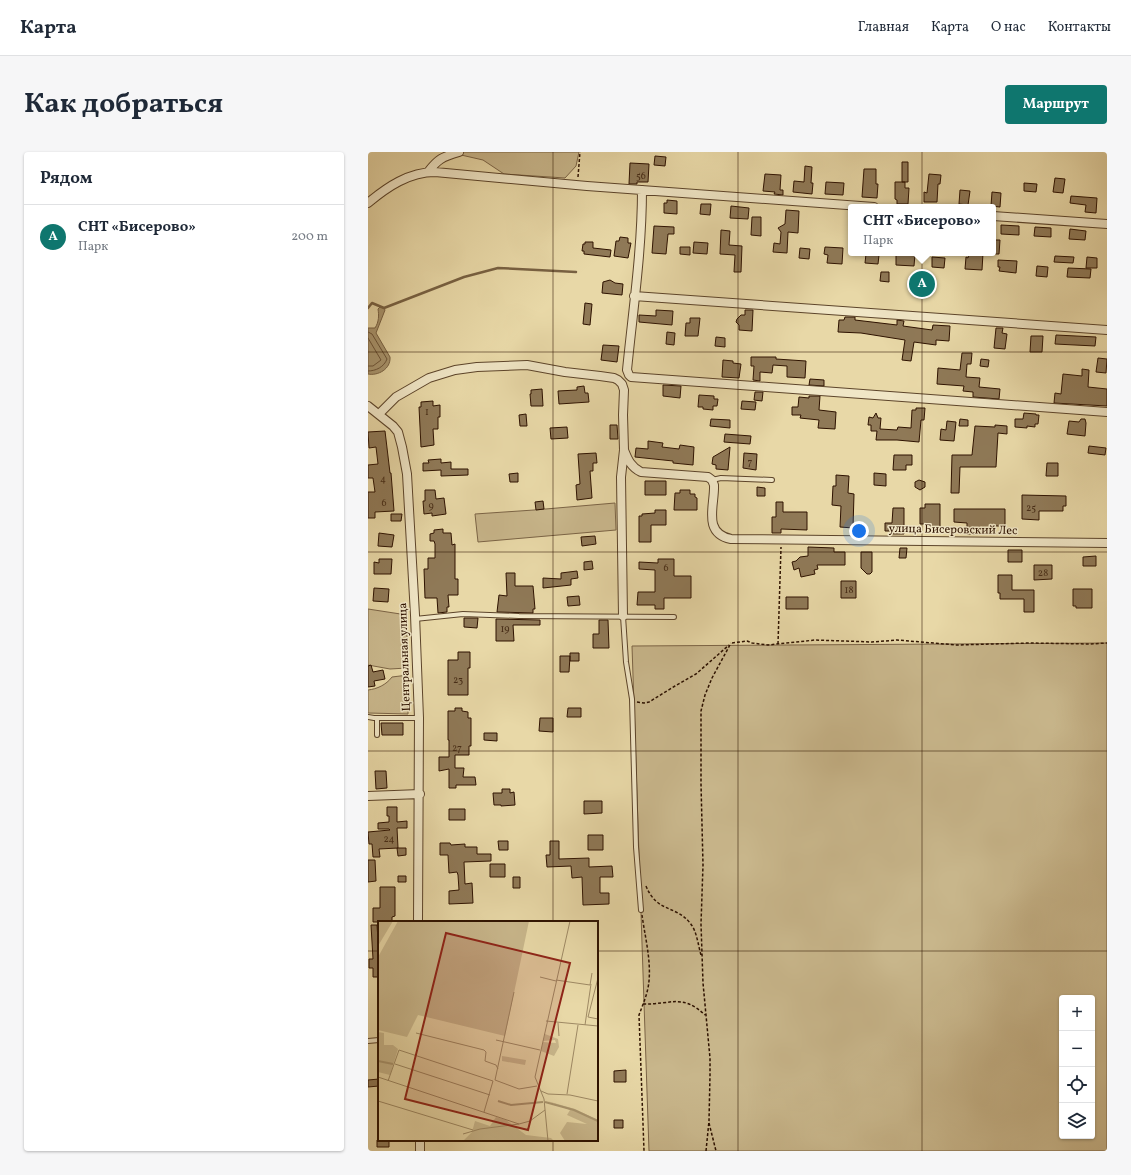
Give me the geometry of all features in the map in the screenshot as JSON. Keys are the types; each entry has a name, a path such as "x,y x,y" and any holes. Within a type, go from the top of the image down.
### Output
{"street":[{"path":"428,172 436,162 445,156 459,152"},
{"path":"368,203 392,185 405,178 428,172 848,205"},
{"path":"642,190 639,256 627,370 629,375 635,378 1107,412"},
{"path":"996,216 1107,224"},
{"path":"634,296 1107,330"},
{"path":"378,414 396,397 429,378 448,372 470,368 528,365 565,372 614,378 620,382 624,390 624,450 621,477 623,616"},
{"name":"Центральная улица","path":"368,406 393,426 398,432 402,447 408,489 419,718 420,794 418,921"},
{"path":"624,450 629,462 634,468 641,472 698,475 708,477 712,480"},
{"name":"улица Бисеровский Лес","path":"712,480 714,491 712,522 715,530 724,538 781,540 1107,543"},
{"path":"368,796 420,794"}],"lane":[{"path":"620,382 629,375"},
{"path":"712,480 721,478 772,480"},
{"path":"415,619 463,614 519,616 674,617"},
{"path":"623,616 626,662 632,699 634,805 641,910"},
{"path":"368,717 419,718"},
{"path":"377,718 377,735"},
{"path":"368,1041 378,1040"}],"path":[{"path":"578,185 580,152"},
{"path":"778,644 781,540"},
{"path":"632,699 637,702 649,702 696,674 731,643 747,641 768,645 815,640 872,642 897,640 957,645 1107,643"},
{"path":"706,1151 709,1121 710,1058 705,1015 701,924 703,865 700,784 701,712 705,695 712,678 731,643"},
{"path":"645,885 659,904 684,917 690,923 694,929 702,959"},
{"path":"641,910 649,959 649,981 647,995 639,1014 644,1151"},
{"path":"643,1004 654,1005 678,1001 697,1007 705,1015"},
{"path":"709,1121 716,1151"}],"shaded area":[{"path":"448,152 579,152 576,166 565,178 504,174 483,160"},
{"path":"615,503 616,530 478,542 475,514"},
{"path":"368,609 407,615 407,668 390,669 368,665"},
{"path":"1107,643 1107,1151 649,1151 632,646"},
{"path":"408,675 408,714 368,713 368,690 381,686 392,677"}],"water":[{"path":"380,307 384,308 385,310 376,333 390,357 390,361 386,368 380,373 368,374 368,328 375,328 379,314 378,309"}],"building":[{"path":"655,156 666,157 665,166 654,165"},
{"path":"902,162 908,162 908,182 902,182"},
{"path":"630,163 649,164 648,182 629,184"},
{"path":"805,166 812,167 812,194 793,192 794,181 804,182"},
{"path":"864,169 876,169 876,184 878,184 877,198 862,197"},
{"path":"765,174 781,175 780,190 783,190 783,195 774,194 775,192 763,191"},
{"path":"929,174 941,175 940,184 938,184 937,202 924,202 924,192 927,193"},
{"path":"1055,178 1065,179 1063,193 1053,192"},
{"path":"826,182 844,183 843,195 825,194"},
{"path":"895,182 905,182 905,188 909,188 908,204 897,204 897,200 895,199"},
{"path":"1024,183 1037,184 1036,192 1024,191"},
{"path":"960,190 970,191 968,204 959,204"},
{"path":"992,192 1001,193 1000,207 996,207 996,204 991,204"},
{"path":"1071,196 1097,198 1096,213 1085,212 1086,205 1070,203"},
{"path":"667,200 677,201 677,214 664,213 664,203 667,203"},
{"path":"701,204 711,204 710,215 700,214"},
{"path":"731,206 749,208 748,219 730,218"},
{"path":"786,210 799,211 798,233 788,232 787,253 773,252 774,243 780,244 781,232 778,228 785,224"},
{"path":"752,217 761,217 761,236 751,235"},
{"path":"1001,225 1019,226 1019,235 1001,234"},
{"path":"654,226 674,227 674,234 668,234 666,254 652,253"},
{"path":"1035,227 1051,228 1051,237 1034,236"},
{"path":"1070,229 1086,231 1085,240 1069,239"},
{"path":"721,230 730,231 729,245 742,246 741,272 734,272 735,255 720,254"},
{"path":"620,237 628,238 628,243 631,243 628,258 614,256 616,241 619,241"},
{"path":"996,240 1000,240 999,254 996,254"},
{"path":"585,242 593,242 593,248 611,250 610,257 584,254 584,251 582,251 583,244 585,244"},
{"path":"694,242 708,243 707,254 693,253"},
{"path":"680,247 690,247 690,255 680,254"},
{"path":"825,247 843,248 842,264 827,263 828,255 824,254"},
{"path":"800,248 810,249 809,259 799,258"},
{"path":"866,256 879,256 878,264 865,263"},
{"path":"896,256 915,256 914,266 896,265"},
{"path":"968,256 983,256 982,270 965,269 966,257 968,258"},
{"path":"1055,256 1074,257 1073,263 1054,262"},
{"path":"932,257 945,258 944,268 932,267"},
{"path":"1087,257 1097,258 1097,268 1086,268"},
{"path":"998,260 1017,261 1016,273 999,271 1000,267 998,267"},
{"path":"1037,266 1048,267 1047,277 1036,276"},
{"path":"1068,268 1091,269 1090,278 1067,277"},
{"path":"881,272 889,272 889,282 880,281"},
{"path":"610,280 615,283 623,284 622,295 602,293 603,282"},
{"path":"585,303 592,304 590,325 583,324"},
{"path":"656,310 673,311 672,325 639,322 639,315 656,316"},
{"path":"745,310 753,310 752,331 739,330 739,325 736,322 741,315 745,315"},
{"path":"845,317 855,317 855,320 897,325 897,320 904,321 903,326 932,330 933,325 950,326 949,341 936,340 936,345 914,342 911,361 902,360 905,340 861,333 838,332 839,320 844,320"},
{"path":"690,318 700,318 698,336 685,336 686,323 690,323"},
{"path":"996,328 1003,328 1002,333 1007,334 1005,349 994,348"},
{"path":"667,332 675,333 674,345 666,344"},
{"path":"1056,335 1096,337 1095,346 1055,344"},
{"path":"1031,336 1043,336 1042,352 1030,352"},
{"path":"716,337 725,338 725,347 715,346"},
{"path":"603,345 619,346 617,362 601,360"},
{"path":"962,353 972,353 971,364 967,364 966,377 980,378 979,387 1000,389 999,399 973,397 973,392 963,391 964,386 937,384 938,368 960,370"},
{"path":"751,357 776,357 776,359 806,361 805,378 787,377 787,366 773,365 772,373 760,372 760,381 753,380 754,366 751,366"},
{"path":"1098,358 1107,359 1106,373 1096,372"},
{"path":"981,359 989,360 988,367 980,366"},
{"path":"723,360 741,364 739,378 722,377"},
{"path":"1082,369 1089,370 1088,387 1107,389 1107,406 1054,403 1055,393 1061,394 1063,374 1082,376"},
{"path":"810,379 824,380 824,386 809,385"},
{"path":"663,385 681,386 680,398 663,396"},
{"path":"584,386 585,393 588,393 589,402 559,404 558,391 577,390 577,387"},
{"path":"542,389 543,406 531,406 531,390"},
{"path":"755,392 763,392 762,401 754,400"},
{"path":"699,395 714,396 714,399 718,399 717,406 713,406 713,410 698,407"},
{"path":"809,396 820,396 819,410 836,412 835,429 818,428 819,420 800,418 801,415 792,415 792,407 798,407 799,397 809,398"},
{"path":"433,401 433,406 440,405 438,429 433,429 434,445 421,447 419,407 421,407 421,402"},
{"path":"742,401 756,402 755,410 741,409"},
{"path":"916,408 925,408 924,420 921,420 919,442 876,440 877,431 871,431 871,425 868,425 869,417 873,418 876,413 878,418 881,418 880,429 897,430 898,427 911,428 912,410 916,410"},
{"path":"1024,413 1039,415 1038,424 1035,424 1035,427 1015,427 1015,419 1023,419"},
{"path":"526,414 527,426 520,426 519,415"},
{"path":"711,419 730,420 730,428 710,426"},
{"path":"960,419 968,420 968,426 959,426"},
{"path":"1081,419 1085,419 1086,423 1085,436 1067,434 1069,421 1079,422"},
{"path":"947,421 956,422 954,441 940,440 941,429 946,430"},
{"path":"610,425 617,425 618,439 610,439"},
{"path":"995,425 1007,426 1007,434 998,433 996,467 960,467 959,493 951,493 952,455 972,455 975,426 995,427"},
{"path":"567,427 568,438 551,439 550,428"},
{"path":"385,431 391,473 394,511 375,512 375,518 368,518 368,492 375,492 373,478 368,478 368,465 378,464 376,447 369,448 368,432"},
{"path":"725,434 751,436 750,444 724,442"},
{"path":"648,441 663,443 662,447 679,449 680,445 694,447 693,465 673,463 673,461 635,457 636,448 648,449"},
{"path":"1089,446 1106,448 1105,455 1088,453"},
{"path":"730,447 728,470 716,469 716,465 712,464 713,457"},
{"path":"596,453 597,463 593,463 593,471 590,471 592,498 577,500 576,485 580,484 578,454"},
{"path":"744,453 757,454 756,470 743,468"},
{"path":"894,455 912,455 912,465 906,465 906,470 893,470"},
{"path":"441,459 441,463 451,462 451,469 468,469 468,475 441,476 441,470 423,471 423,463 429,463 428,460"},
{"path":"1047,463 1058,463 1058,476 1046,476"},
{"path":"518,473 518,482 510,482 509,474"},
{"path":"874,473 886,474 886,486 874,485"},
{"path":"836,475 849,476 848,493 854,494 853,528 840,527 841,506 832,505 833,486 836,486"},
{"path":"919,480 925,482 925,487 920,490 915,487 915,482"},
{"path":"645,481 666,481 666,495 645,495"},
{"path":"757,487 765,488 765,496 757,496"},
{"path":"425,490 435,490 436,499 444,498 446,514 432,516 432,513 424,514 423,501 425,501"},
{"path":"680,490 690,490 690,494 695,494 695,497 697,498 697,510 674,510 675,493 680,493"},
{"path":"1022,495 1066,496 1066,506 1063,506 1063,511 1039,511 1039,520 1022,519"},
{"path":"543,501 544,509 536,510 535,502"},
{"path":"776,502 783,502 783,512 807,512 807,530 781,529 781,533 772,533 772,517 776,517"},
{"path":"925,504 940,504 940,527 920,524 920,508 925,508"},
{"path":"893,508 904,508 904,534 892,534 892,531 885,531 885,523 892,523"},
{"path":"954,509 1005,509 1005,526 991,526 991,530 975,529 975,534 967,534 967,523 954,522"},
{"path":"655,510 666,510 666,525 651,525 651,542 639,542 639,516 642,516 642,514 655,513"},
{"path":"391,514 402,514 401,521 391,521"},
{"path":"443,529 443,533 451,533 452,545 455,544 455,579 458,579 458,595 448,595 449,607 447,607 447,612 438,613 437,598 425,598 424,569 428,569 428,558 435,558 435,544 434,541 430,541 430,534 434,533 434,530"},
{"path":"379,533 394,535 392,547 378,546"},
{"path":"595,536 596,544 582,546 581,537"},
{"path":"808,547 834,548 834,552 845,552 845,565 817,565 818,569 814,570 815,574 801,577 799,568 794,570 792,562 796,561 800,557 808,556"},
{"path":"900,548 907,548 906,558 899,558"},
{"path":"1008,550 1022,550 1022,562 1008,562"},
{"path":"861,552 872,552 872,572 870,574 867,574 861,568"},
{"path":"1096,556 1096,566 1083,566 1083,557"},
{"path":"379,559 392,559 391,574 374,574 374,562 379,563"},
{"path":"658,559 674,559 674,576 691,576 691,598 664,598 664,609 655,609 655,605 637,605 638,592 655,592 655,570 639,569 639,562 658,563"},
{"path":"592,561 593,569 584,570 584,562"},
{"path":"1034,565 1052,565 1052,579 1034,580"},
{"path":"577,571 578,578 571,579 571,585 543,588 543,578 561,579 561,573"},
{"path":"506,573 515,573 515,586 533,586 535,609 533,609 533,613 497,612 499,595 507,596"},
{"path":"998,575 1012,575 1012,590 1034,590 1034,612 1024,612 1024,599 1000,599 1000,593 998,593"},
{"path":"841,581 856,581 856,598 841,598"},
{"path":"374,588 389,589 388,602 373,601"},
{"path":"1073,589 1092,589 1092,608 1076,608 1076,606 1073,606"},
{"path":"579,596 580,605 568,606 567,597"},
{"path":"786,597 808,597 808,609 786,609"},
{"path":"464,618 478,618 477,628 464,627"},
{"path":"496,619 540,620 540,625 513,625 514,641 496,641"},
{"path":"599,620 608,620 609,648 593,648 593,634 599,634"},
{"path":"458,652 470,652 470,668 468,668 468,695 448,695 448,660 458,660"},
{"path":"570,653 579,653 579,661 570,661"},
{"path":"560,656 570,656 569,672 560,672"},
{"path":"371,665 373,672 383,670 385,679 374,681 375,686 368,687 368,666"},
{"path":"455,708 462,708 462,711 468,712 468,718 471,718 471,746 469,746 469,755 455,755 455,768 464,768 463,777 475,777 476,785 456,785 456,788 449,788 449,769 439,771 439,757 449,757 448,711 455,711"},
{"path":"568,708 581,708 581,717 567,717"},
{"path":"540,718 553,718 553,732 539,731"},
{"path":"381,723 403,723 403,735 382,735"},
{"path":"484,733 497,733 497,741 484,740"},
{"path":"375,771 386,771 387,788 376,789"},
{"path":"502,789 510,789 510,793 514,792 515,805 494,805 493,793 502,793"},
{"path":"584,801 602,801 602,813 584,814"},
{"path":"387,807 397,807 397,822 407,821 407,828 397,828 398,848 379,849 380,857 373,857 372,844 369,844 368,832 390,830 378,829 378,823 389,822"},
{"path":"449,809 465,809 465,820 449,820"},
{"path":"588,835 603,835 603,850 588,850"},
{"path":"498,841 508,841 508,850 499,850"},
{"path":"550,841 559,841 559,859 589,858 589,867 612,866 613,877 600,877 600,893 609,893 609,904 583,905 582,877 572,878 571,866 547,867 546,855 550,855"},
{"path":"440,843 450,843 451,845 465,844 465,847 477,847 477,854 491,854 491,861 464,862 465,884 472,883 473,903 449,904 449,891 459,890 458,875 457,872 449,873 448,855 440,855"},
{"path":"397,848 406,848 406,855 398,856"},
{"path":"368,860 375,860 376,881 368,882"},
{"path":"490,864 505,864 505,877 490,877"},
{"path":"398,876 406,876 406,882 398,882"},
{"path":"513,877 520,877 520,888 513,888"},
{"path":"380,887 395,887 395,916 392,917 392,921 373,922 373,908 380,908"},
{"path":"371,925 377,925 378,977 373,977 373,968 369,968 369,959 373,959"},
{"path":"626,1070 626,1082 614,1082 614,1071"},
{"path":"378,1079 378,1086 368,1087 368,1080"},
{"path":"614,1120 623,1120 623,1128 614,1128"},
{"path":"377,1140 389,1141 389,1147 377,1147"}],"waterway":[{"path":"368,308 372,303 384,308 464,277 498,268 576,272"}],"place":[{"name":"СНТ «Бисерово»","path":"922,284"}]}
